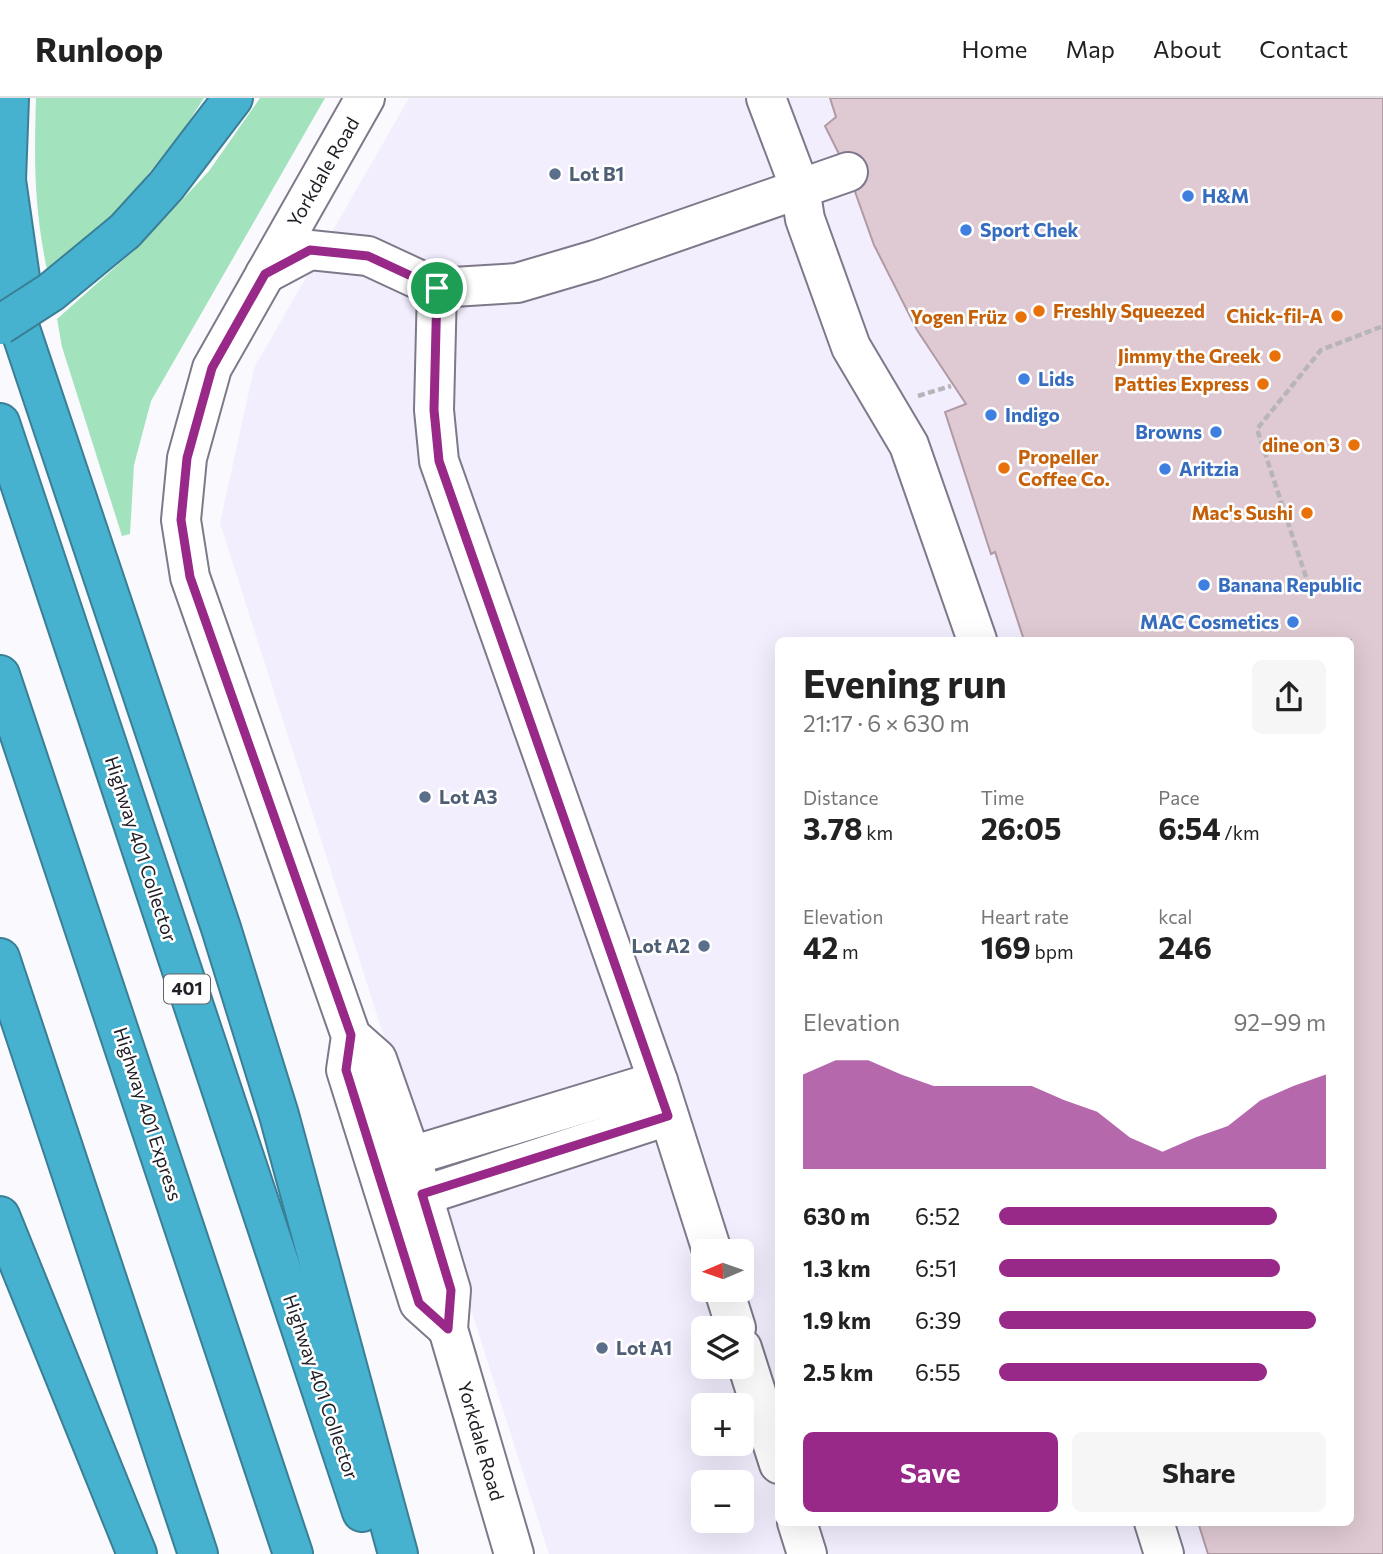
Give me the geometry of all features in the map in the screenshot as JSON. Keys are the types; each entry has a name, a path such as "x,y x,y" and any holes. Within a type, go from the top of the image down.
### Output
{"highway":[{"path":"9,98 6,180 14,249 26,316 60,443"},
{"path":"0,325 51,292 125,231 166,186 233,98"},
{"path":"0,269 221,928 279,1115 398,1554"},
{"name":"Highway 401 Collector","path":"0,423 376,1554"},
{"name":"Highway 401 Express","path":"0,675 293,1554"},
{"path":"0,958 198,1554"},
{"path":"0,1216 137,1554"}],"street":[{"name":"Yorkdale Road","path":"365,98 212,368 187,458 181,520 190,577 351,1035 377,1059 393,1161 406,1200 451,1290 448,1329 514,1554"},
{"path":"766,98 800,188 805,219 851,347 909,445 976,637"},
{"path":"265,274 310,250 368,256 437,288 517,283 595,260 848,172"},
{"path":"437,288 434,410 439,461 663,1098 708,1239"},
{"path":"393,1161 663,1098"},
{"path":"406,1200 663,1098"},
{"path":"752,1379 775,1451"},
{"path":"798,1526 807,1554"},
{"path":"1155,1526 1164,1554"}],"path":[{"path":"1306,577 1257,429 1321,350 1383,326"},
{"path":"910,399 951,386"}],"shaded area":[{"path":"409,98 1383,98 1383,1554 549,1554 220,523 254,368"}],"green space":[{"path":"36,98 204,98 184,129 113,218 48,274 36,186"},
{"path":"260,98 325,98 151,401 134,465 130,534 122,536 62,347 57,319 140,245 209,171"}],"building":[{"path":"830,98 1383,98 1383,1554 1208,1554 1199,1526 1354,1526 1354,637 1023,637 995,552 991,554 945,412 966,404 917,330 874,245 848,172 825,126 836,117"}],"place":[{"name":"Lot B1","path":"555,174"},
{"name":"H&M","path":"1188,196"},
{"name":"Sport Chek","path":"966,230"},
{"name":"Freshly Squeezed","path":"1039,311"},
{"name":"Chick-fil-A","path":"1337,316"},
{"name":"Yogen Früz","path":"1021,317"},
{"name":"Jimmy the Greek","path":"1275,356"},
{"name":"Lids","path":"1024,379"},
{"name":"Patties Express","path":"1263,384"},
{"name":"Indigo","path":"991,415"},
{"name":"Browns","path":"1216,432"},
{"name":"dine on 3","path":"1354,445"},
{"name":"Propeller Coffee Co.","path":"1004,468"},
{"name":"Aritzia","path":"1165,469"},
{"name":"Mac's Sushi","path":"1307,513"},
{"name":"Banana Republic","path":"1204,585"},
{"name":"MAC Cosmetics","path":"1293,622"},
{"name":"Lot A3","path":"425,797"},
{"name":"Lot A2","path":"704,946"},
{"name":"Lot A1","path":"602,1348"}],"route":[{"path":"310,250 368,256 437,288 434,410 439,461 658,1081 668,1116 422,1194 451,1290 448,1329 419,1303 346,1070 351,1035 190,577 181,520 187,458 212,368 265,274 310,250"}]}
